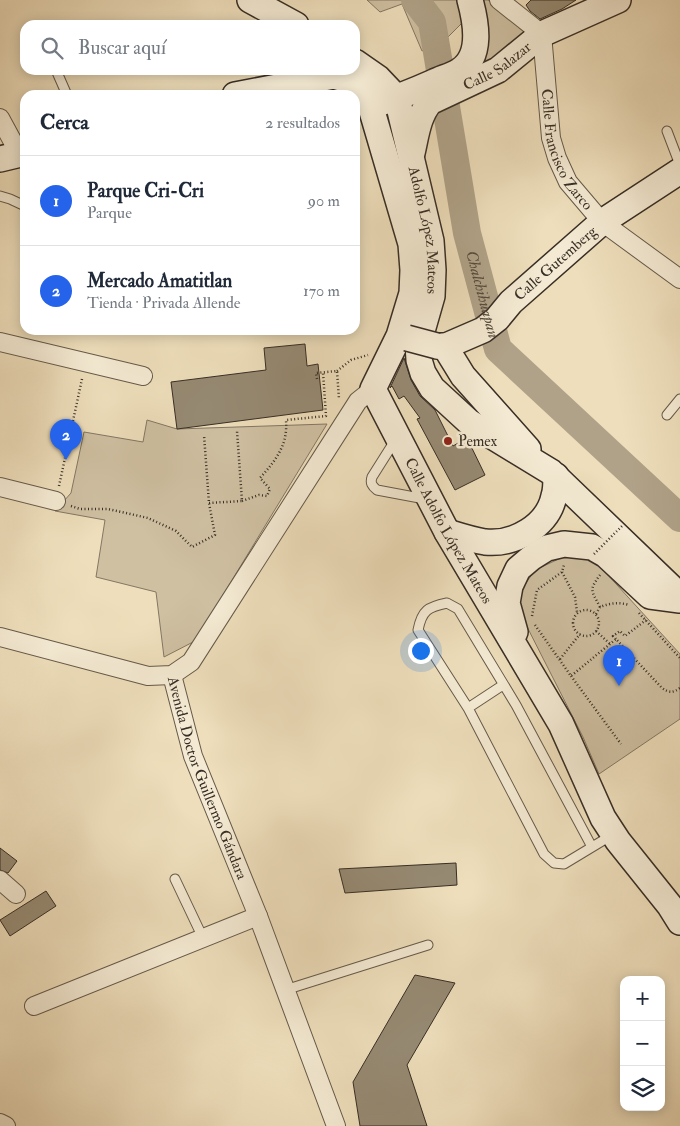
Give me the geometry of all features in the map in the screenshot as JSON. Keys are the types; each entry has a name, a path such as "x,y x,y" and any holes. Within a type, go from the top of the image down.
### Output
{"main road":[{"path":"250,0 287,20"},
{"path":"370,106 463,78 476,40 470,0"},
{"name":"Calle Salazar","path":"410,160 420,121 430,102 463,78 498,70 542,34 618,0"},
{"path":"360,65 402,96"},
{"path":"261,90 334,76 354,82 364,91 370,106 411,244 413,270 412,293 399,342 373,388"},
{"name":"Adolfo López Mateos","path":"402,96 410,160 431,241 432,296 418,345 419,360 423,373 432,388 469,422 554,474"},
{"name":"Calle Gutemberg","path":"447,344 483,330 497,319 511,302 602,222 680,171"},
{"path":"399,342 447,344 447,350 463,376 554,474 680,598"},
{"name":"Calle Adolfo López Mateos","path":"373,388 447,532 561,724 603,818 680,922"},
{"path":"447,532 486,542 503,542 518,537 535,526 546,515 554,497 554,474"},
{"path":"586,505 598,556"},
{"path":"521,657 508,603 510,586 518,569 547,548 564,544 598,556 650,596 680,598"}],"street":[{"path":"499,0 542,34"},
{"name":"Calle Francisco Zarco","path":"542,34 551,138 557,158 568,182 602,222 680,279"},
{"path":"0,118 9,157"},
{"path":"0,342 143,376"},
{"name":"Avenida Doctor Guillermo Gándara","path":"336,1126 258,916 193,756 172,674 191,662 358,401 373,388"},
{"path":"0,487 56,501"},
{"path":"0,638 148,676 172,674"},
{"path":"0,880 16,894"},
{"path":"34,1006 258,916"},
{"path":"0,1124 6,1126"}],"lane":[{"path":"58,75 65,90"},
{"path":"667,131 680,165"},
{"path":"0,196 10,198 20,203"},
{"path":"667,415 680,400"},
{"path":"397,436 372,477 372,486 377,490 430,500"},
{"path":"592,847 516,706 458,609 447,602 430,607 420,618 418,630 468,708 544,854 554,863 564,864 614,834"},
{"path":"468,708 503,685"},
{"path":"175,879 203,938"},
{"path":"285,990 428,944"}],"path":[{"path":"317,379 316,373 337,371 351,360 373,354 399,342"},
{"path":"85,363 56,501 80,509 108,509 148,518 176,531 192,547 215,535 209,503 204,435"},
{"path":"337,371 341,428"},
{"path":"209,503 242,501 259,495 267,496 270,489 260,478 277,458 284,443 287,431 286,420 326,416 323,372"},
{"path":"237,431 242,501"},
{"path":"600,607 593,593 592,586 598,556 622,526"},
{"path":"564,564 562,572 537,590 531,619 565,669 621,744"},
{"path":"562,572 575,597 577,612 573,620 574,629 580,634 589,636 596,631 600,622 596,614 587,609 577,612"},
{"path":"596,614 600,607 609,604 628,604 634,607 680,658"},
{"path":"646,620 625,636 620,630 613,636 662,688 668,692 675,692 680,688"},
{"path":"596,631 610,644"},
{"path":"560,659 580,634"},
{"path":"571,676 616,639"}],"shaded area":[{"path":"367,0 459,0 464,21 442,43 422,51 402,4 380,12"},
{"path":"483,0 488,0 524,32 523,40 478,71"},
{"path":"147,420 177,429 327,424 195,641 164,657 156,592 96,577 105,520 55,511 71,493 84,432 143,442"},
{"path":"563,557 582,557 596,562 680,654 680,719 599,774 583,737 519,611 519,593 535,570"}],"building":[{"path":"531,0 576,0 540,19 526,5"},
{"path":"305,344 307,366 318,364 323,410 177,429 171,382 266,370 264,348"},
{"path":"404,358 411,380 420,396 435,410 453,446 467,438 485,475 455,490 417,419 420,418 404,396 399,399 392,386 390,388"},
{"path":"0,848 17,861 8,873 0,870"},
{"path":"456,863 457,885 345,893 339,869"},
{"path":"46,891 56,906 10,936 0,920"},
{"path":"415,975 455,983 407,1065 427,1126 360,1126 353,1082"}],"waterway":[{"name":"Chalchihuapan","path":"415,0 432,22 467,233 498,349 680,518"}],"place":[{"name":"Pemex","path":"448,441"},
{"name":"Mercado Amatitlan","path":"66,460"},
{"name":"Parque Cri-Cri","path":"619,686"}]}
